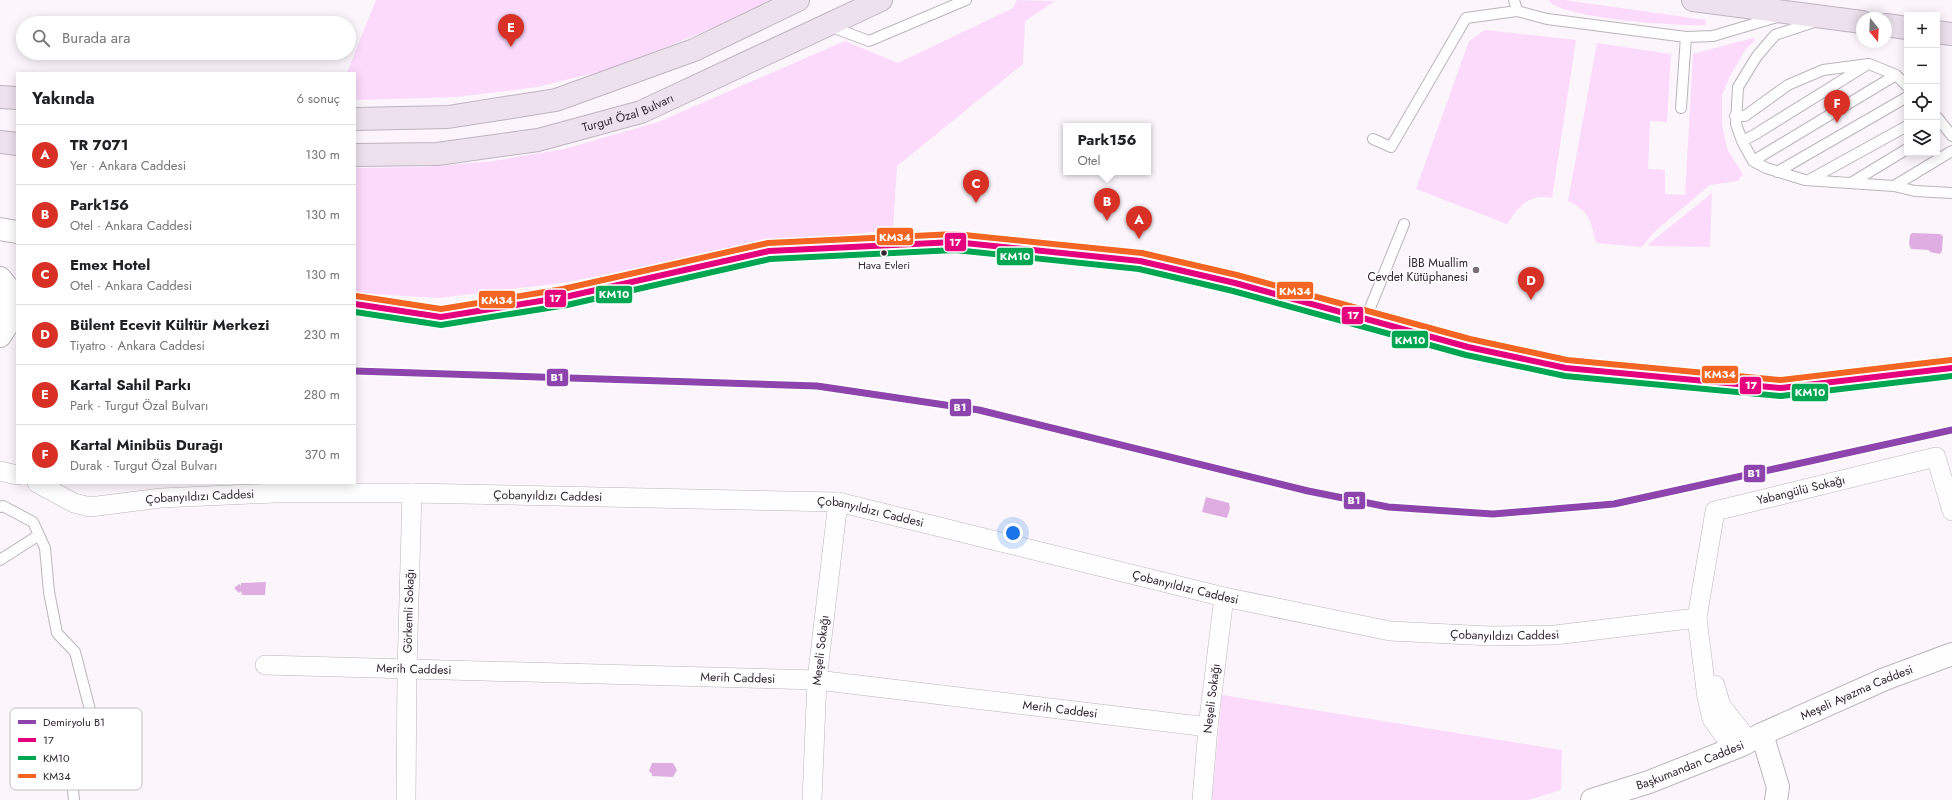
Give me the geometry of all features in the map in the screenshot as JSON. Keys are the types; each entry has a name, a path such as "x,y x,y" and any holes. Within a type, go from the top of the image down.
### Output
{"highway":[{"path":"356,119 448,117 556,100 694,50 798,0"},
{"name":"Turgut Özal Bulvarı","path":"356,155 437,154 538,140 641,112 881,0"},
{"path":"1693,0 1856,21"},
{"path":"1892,26 1904,28"},
{"path":"1940,32 1952,34"},
{"path":"0,97 16,98"},
{"path":"0,142 16,144"}],"main road":[{"path":"0,229 16,232"},
{"path":"0,241 16,242"},
{"path":"356,304 441,317 565,297 770,251 955,242 1140,261 1235,283 1468,347 1566,368 1780,388 1952,368"},
{"path":"0,278 9,289 9,322 0,336"},
{"name":"Meşeli Ayazma Caddesi","path":"1748,741 1885,679 1952,654"},
{"path":"1748,741 1778,786 1776,800"},
{"name":"Başkumandan Caddesi","path":"1592,800 1649,782 1748,741"}],"street":[{"name":"Yabangülü Sokağı","path":"1748,741 1721,706 1697,618 1715,511 1936,457 1951,505"},
{"path":"0,471 16,475"},
{"name":"Çobanyıldızı Caddesi","path":"39,484 74,503 90,507 161,498 275,493 412,493 838,502 1224,597 1390,631 1490,636 1555,635 1697,618"},
{"name":"Görkemli Sokağı","path":"406,800 407,670 412,493"},
{"name":"Meşeli Sokağı","path":"812,800 817,680 838,502"},
{"name":"Neşeli Sokağı","path":"1202,800 1208,727 1224,597"},
{"name":"Merih Caddesi","path":"266,665 817,680 1208,727"}],"lane":[{"path":"827,25 869,41 966,0"},
{"path":"1514,0 1517,11"},
{"path":"1373,139 1391,147 1466,18 1517,11 1547,19 1686,37 1713,36 1790,13"},
{"path":"1828,18 1774,36 1757,56 1738,87 1735,116 1736,124 1742,141 1753,161 1777,172 1809,180 1894,186 1915,191 1952,193"},
{"path":"1680,108 1686,37"},
{"path":"1735,116 1746,116 1788,85 1823,70 1869,64 1896,75 1905,84"},
{"path":"1742,141 1869,64"},
{"path":"1753,161 1896,75"},
{"path":"1777,172 1904,99"},
{"path":"1809,180 1904,128"},
{"path":"1941,129 1952,136"},
{"path":"1894,186 1952,151"},
{"path":"1851,183 1904,152"},
{"path":"1366,318 1404,224"},
{"path":"0,507 3,506 33,522 45,548 49,592 57,633 75,652 90,708"},
{"path":"0,560 39,535"},
{"path":"73,790 74,800"}],"shaded area":[{"path":"376,0 770,0 712,28 618,67 537,87 457,97 356,100 356,72 347,72 352,60 356,60 356,50"},
{"path":"1017,0 1055,1 1025,21 1023,64 897,166 893,230 763,243 568,282 439,298 356,293 356,168 424,167 494,161 564,149 658,122 845,41 898,63 1013,8"},
{"path":"1549,0 1564,0 1706,20 1705,25 1692,25 1622,20 1574,12 1557,6"},
{"path":"1485,30 1576,40 1552,198 1537,197 1525,202 1507,224 1416,189 1469,41"},
{"path":"1753,38 1755,40 1746,49 1731,74 1722,95 1722,124 1727,149 1743,174 1738,181 1710,185 1654,232 1642,247 1596,243 1591,222 1585,213 1576,205 1568,201 1597,43 1671,54 1667,122 1650,121 1648,169 1665,170 1665,194 1685,195 1693,54"},
{"path":"1712,193 1710,247 1648,246 1650,243"},
{"path":"1912,233 1940,234 1943,236 1942,251 1940,254 1930,252 1929,250 1911,249 1909,244 1910,235"},
{"path":"1206,497 1229,503 1230,508 1227,518 1202,512"},
{"path":"266,582 265,595 242,595 241,591 239,593 234,588 239,584 241,586 241,583"},
{"path":"1222,695 1562,750 1561,790 1528,800 1212,800"},
{"path":"652,763 673,763 677,770 673,777 652,776 649,771"}],"rail line":[{"name":"B1","path":"356,371 817,386 979,410 1308,491 1388,507 1493,514 1614,504 1952,430"}],"transit line":[{"name":"KM34","path":"356,296 441,309 563,289 768,243 955,234 1142,253 1237,275 1470,339 1567,360 1781,380 1951,360"},
{"name":"17","path":"356,304 441,317 565,297 769,251 955,242 1140,261 1235,283 1468,347 1566,368 1781,388 1952,368"},
{"name":"KM10","path":"356,312 441,325 567,305 770,259 955,250 1139,269 1233,291 1466,355 1565,376 1781,396 1952,376"}],"place":[{"name":"Kartal Sahil Parkı","path":"511,47"},
{"name":"Kartal Minibüs Durağı","path":"1837,123"},
{"name":"Emex Hotel","path":"976,203"},
{"name":"Park156","path":"1107,221"},
{"name":"TR 7071","path":"1139,239"},
{"name":"Hava Evleri","path":"884,253"},
{"name":"İBB Muallim Cevdet Kütüphanesi","path":"1476,270"},
{"name":"Bülent Ecevit Kültür Merkezi","path":"1531,300"}]}
